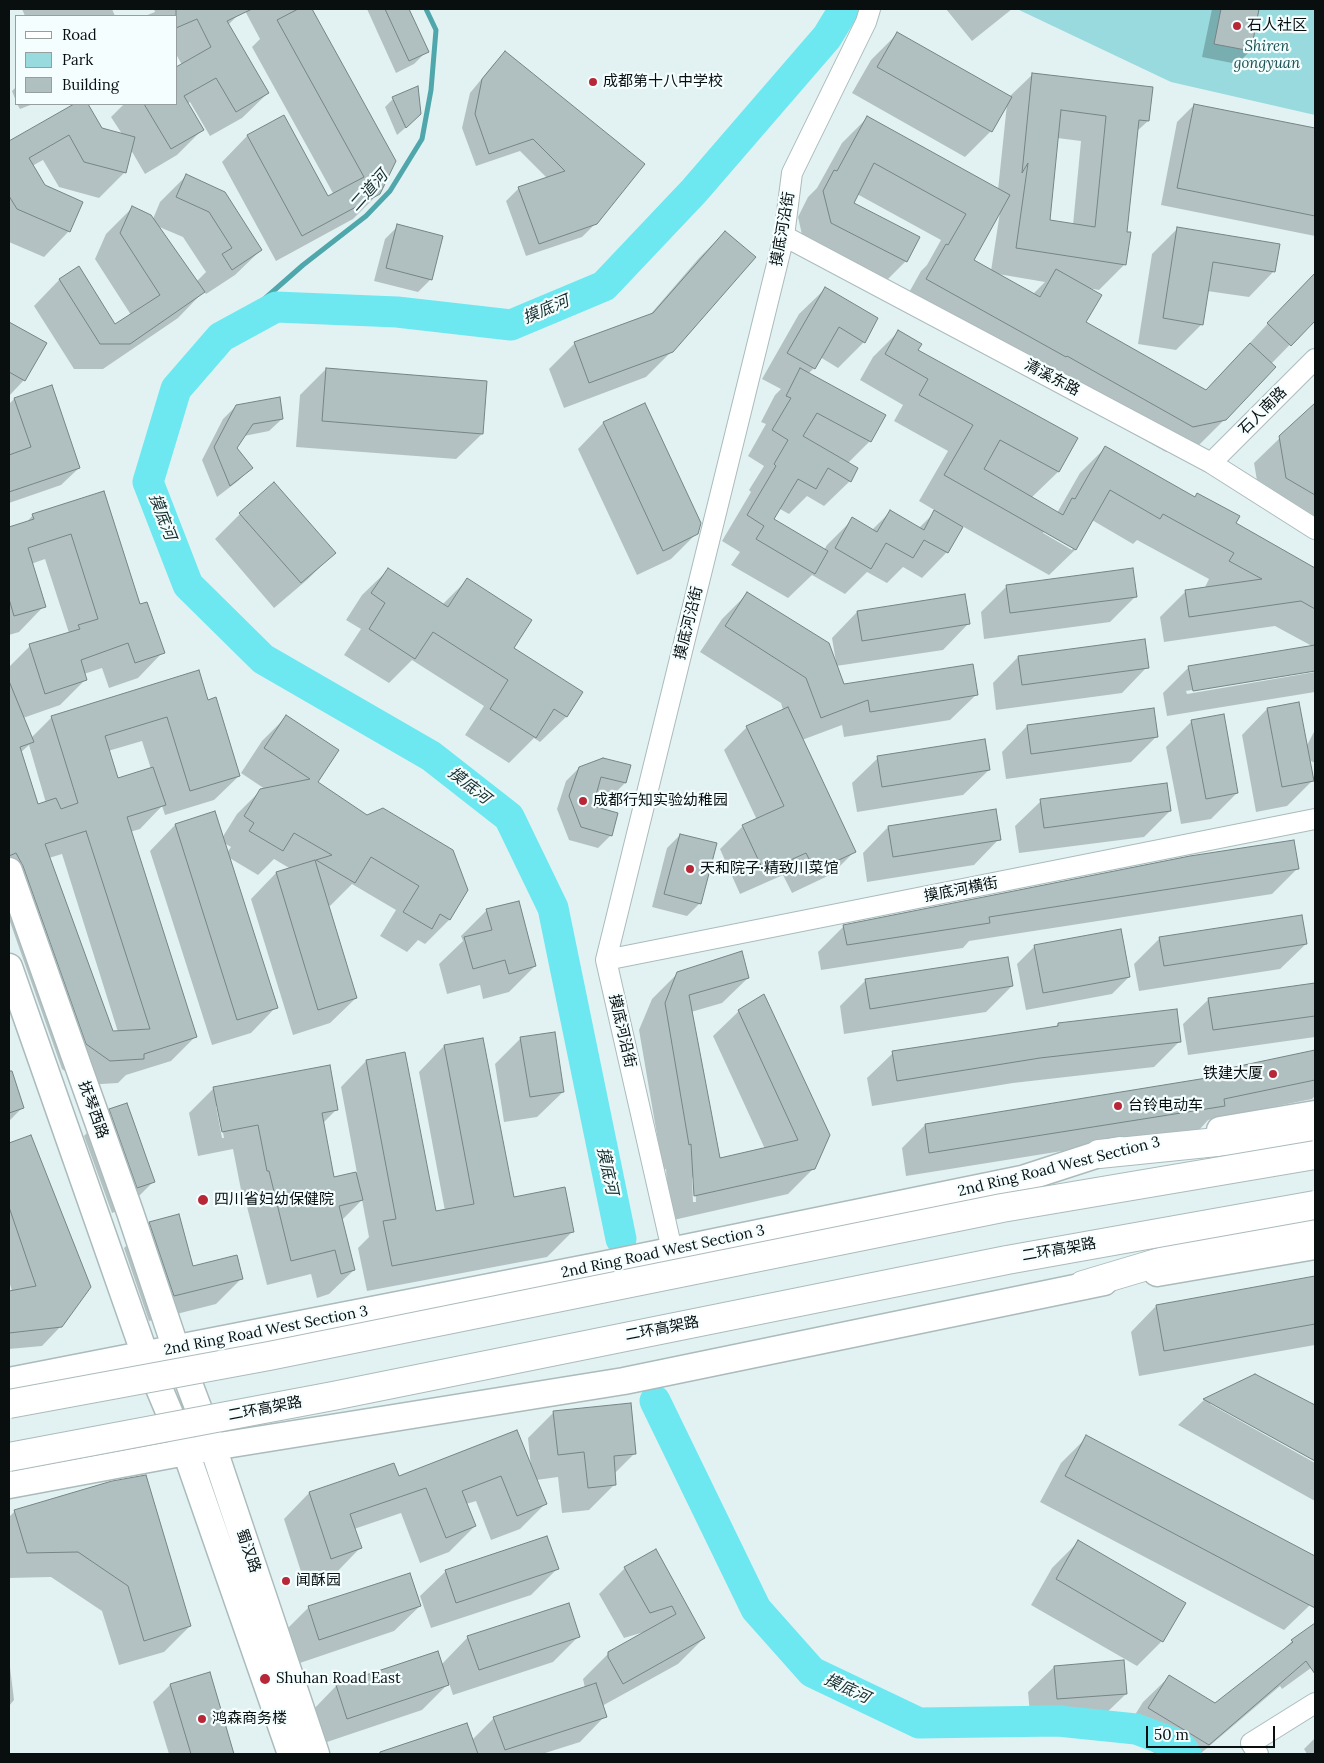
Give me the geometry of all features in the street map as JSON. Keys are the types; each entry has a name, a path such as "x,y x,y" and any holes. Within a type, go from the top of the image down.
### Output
{"highway":[{"path":"1099,1154 1286,1135 1315,1130"},
{"path":"9,1404 269,1356 1002,1208 1315,1155"},
{"name":"二环高架路","path":"9,1457 333,1396 1007,1260 1315,1205"},
{"path":"1083,1285 1244,1237 1315,1224"}],"main road":[{"name":"抚琴西路","path":"9,871 130,1212 176,1349"},
{"path":"9,967 145,1354"},
{"name":"2nd Ring Road West Section 3","path":"9,1381 1022,1179 1099,1154 1315,1114"},
{"path":"9,1485 186,1452 633,1379 1083,1285 1315,1246"},
{"name":"蜀汉路","path":"176,1349 213,1448 316,1754"},
{"name":"蜀汉路","path":"145,1354 186,1452 290,1754"}],"street":[{"name":"摸底河沿街","path":"672,1250 606,960 784,236 792,173 866,22 870,9"},
{"name":"清溪东路","path":"784,236 1211,463 1315,529"},
{"name":"石人南路","path":"1211,463 1315,359"},
{"name":"摸底河横街","path":"606,960 1315,819"},
{"path":"1258,1754 1251,1743 1315,1703"}],"green space":[{"name":"Shiren gongyuan","path":"1017,9 1315,9 1315,115 1171,82"}],"building":[{"path":"176,9 252,9 227,21 269,93 236,112 216,78 184,96 204,130 171,149 145,105 178,105 178,66 211,47 197,19 178,27 178,15 176,15"},
{"path":"298,9 312,9 396,161 380,194 302,236 247,135 284,115 328,196 364,177 277,20"},
{"path":"385,9 409,9 429,52 409,61"},
{"name":"石人社区","path":"1221,9 1259,9 1251,51 1214,44"},
{"path":"897,32 1012,97 992,132 877,67"},
{"path":"505,51 645,164 597,224 539,244 518,187 565,171 533,139 489,154 475,114 482,79"},
{"path":"1032,73 1153,87 1149,121 1139,120 1127,232 1131,232 1126,265 1016,248 1028,163 1022,173","holes":["1061,110 1106,116 1095,227 1050,220"]},
{"path":"418,86 421,114 406,128 392,97"},
{"path":"1194,104 1315,128 1315,216 1177,188"},
{"path":"72,105 89,105 102,128 135,137 126,173 84,162 69,135 29,158 45,185 83,202 70,232 17,209 9,196 9,141"},
{"path":"867,116 1010,195 974,260 1040,297 1056,269 1102,295 1086,322 1206,390 1250,343 1276,367 1226,420 1193,427 926,279 966,214 874,163 854,203 920,237 907,262 831,223 823,191 834,170 837,171"},
{"path":"186,174 225,192 262,250 232,270 222,254 232,248 209,212 176,197"},
{"path":"132,206 151,215 205,292 130,344 100,344 59,279 79,266 115,324 160,295 120,233"},
{"path":"397,224 443,236 432,280 386,268"},
{"path":"1177,227 1280,244 1275,272 1213,262 1203,325 1163,318"},
{"path":"725,231 756,257 673,352 589,383 574,342 653,313"},
{"path":"1315,273 1315,321 1291,346 1267,323"},
{"path":"825,287 878,318 865,343 839,327 815,369 787,353"},
{"path":"9,322 47,343 25,381 9,372"},
{"path":"898,330 922,344 918,350 1078,438 1059,472 1000,440 984,469 1063,515 1072,498 1075,499 1105,446 1195,497 1197,493 1240,516 1236,523 1315,568 1315,609 1301,601 1189,617 1185,590 1262,579 1229,561 1234,553 1163,514 1160,519 1110,490 1076,550 944,475 973,425 919,395 928,379 885,354"},
{"path":"326,368 487,381 483,434 322,421"},
{"path":"800,368 886,415 871,442 817,413 803,436 858,468 851,482 828,468 816,489 798,479 774,519 828,551 815,574 756,539 764,526 747,515 776,466 774,464 788,440 772,430 791,398 786,396"},
{"path":"52,385 80,468 9,492 9,455 31,447 14,398"},
{"path":"280,397 283,419 253,424 237,448 253,468 230,486 214,447 236,405"},
{"path":"645,403 701,523 698,534 663,551 603,422"},
{"path":"1315,403 1315,495 1286,478 1279,436"},
{"path":"274,482 336,553 301,583 239,513"},
{"path":"104,491 140,604 147,602 165,653 135,663 128,643 81,660 87,680 45,694 29,644 80,629 78,625 98,619 71,534 28,548 46,607 14,616 9,599 9,527 34,519 32,514"},
{"path":"890,510 924,530 934,510 963,527 948,553 924,540 913,558 886,543 871,569 835,548 852,517 877,532"},
{"path":"388,568 448,607 467,578 532,620 514,648 583,692 567,717 554,709 536,738 490,709 508,680 433,632 415,659 369,629 385,603 371,593"},
{"path":"1133,568 1137,597 1010,613 1006,585"},
{"path":"747,592 829,643 844,684 973,664 978,695 870,712 868,700 821,718 806,678 725,626"},
{"path":"965,594 970,624 862,641 857,611"},
{"path":"1145,639 1149,668 1022,685 1018,656"},
{"path":"1315,645 1315,671 1193,691 1188,666"},
{"path":"199,670 208,700 216,697 240,776 190,791 167,717 105,736 118,778 153,767 166,805 127,817 197,1037 144,1054 144,1059 110,1061 86,1044 23,866 16,853 9,856 9,681 34,742 20,747 38,804 56,798 61,809 78,803 51,716","holes":["86,831 150,1029 113,1031 45,844"]},
{"path":"1299,702 1314,781 1282,787 1267,708"},
{"path":"788,707 856,852 815,871 806,853 764,872 742,825 784,806 746,726"},
{"path":"1154,708 1158,737 1031,754 1027,725"},
{"path":"1224,714 1238,793 1206,799 1191,720"},
{"path":"286,715 339,750 318,782 367,815 383,808 453,850 468,890 450,920 440,914 432,929 403,912 419,886 371,857 355,883 316,860 332,855 294,833 283,851 249,831 254,823 244,816 260,789 310,779 264,748"},
{"path":"985,739 990,770 882,787 877,756"},
{"name":"成都行知实验幼稚园","path":"603,758 631,765 626,783 601,777 593,806 618,813 612,836 581,827 569,796 579,767"},
{"path":"1167,783 1171,811 1044,828 1040,799"},
{"path":"996,809 1001,840 893,857 888,826"},
{"path":"215,811 278,1008 237,1020 175,824"},
{"name":"天和院子·精致川菜馆","path":"680,834 717,843 701,904 664,894"},
{"path":"1294,840 1299,869 989,917 990,923 847,945 843,925 1190,856"},
{"path":"315,860 357,998 318,1010 276,872"},
{"path":"519,901 536,966 509,974 505,960 473,969 464,937 492,930 486,909"},
{"path":"1302,915 1307,944 1164,966 1159,937"},
{"path":"1121,929 1130,977 1043,993 1034,945"},
{"path":"742,951 749,978 689,995 720,1158 798,1140 738,1010 764,994 830,1135 815,1169 694,1196 691,1144 689,1145 665,1003 677,972"},
{"path":"1008,957 1013,986 870,1009 865,979"},
{"path":"1315,983 1315,1016 1213,1030 1208,998"},
{"path":"1177,1009 1181,1042 1040,1058 897,1081 892,1051 1058,1026 1058,1023"},
{"path":"555,1032 564,1092 530,1097 520,1037"},
{"path":"483,1038 514,1197 565,1187 574,1232 392,1266 383,1221 396,1219 366,1060 405,1052 436,1211 474,1204 444,1045"},
{"path":"1315,1050 1315,1080 1224,1099 1225,1106 929,1153 925,1124 1231,1074 1230,1068"},
{"path":"330,1065 338,1110 322,1113 334,1177 356,1172 363,1200 339,1206 355,1270 341,1274 335,1250 291,1261 269,1171 267,1171 258,1125 222,1132 213,1087"},
{"path":"9,1071 12,1071 24,1108 9,1113"},
{"path":"127,1103 155,1182 137,1188 109,1109"},
{"path":"31,1135 91,1287 62,1327 9,1333 9,1291 36,1286 9,1207 9,1143"},
{"path":"179,1214 193,1266 237,1255 243,1279 174,1296 149,1222"},
{"path":"1315,1276 1315,1324 1164,1351 1156,1305"},
{"path":"1255,1374 1315,1405 1315,1461 1203,1399"},
{"path":"631,1403 636,1454 614,1456 616,1485 588,1488 584,1452 558,1455 553,1411"},
{"path":"517,1430 547,1504 517,1516 501,1476 462,1491 476,1526 446,1538 426,1488 350,1514 362,1548 331,1559 309,1492 394,1463 399,1476"},
{"path":"1086,1435 1315,1556 1315,1608 1065,1476"},
{"path":"146,1475 191,1626 144,1641 128,1586 78,1552 27,1553 14,1510 112,1481"},
{"path":"547,1536 559,1569 456,1603 445,1570"},
{"path":"1078,1540 1186,1603 1163,1642 1056,1579"},
{"path":"656,1549 705,1638 623,1684 608,1657 608,1652 676,1614 672,1606 650,1613 624,1567"},
{"path":"410,1573 421,1606 319,1640 308,1606"},
{"path":"569,1603 580,1637 479,1670 467,1636"},
{"path":"1315,1623 1315,1674 1306,1661 1209,1745 1148,1708 1169,1675 1215,1703 1293,1642 1291,1640"},
{"path":"438,1651 449,1685 347,1719 336,1685"},
{"path":"1124,1660 1127,1694 1057,1699 1054,1666"},
{"name":"鸿森商务楼","path":"210,1672 234,1754 191,1754 170,1684"},
{"path":"596,1683 607,1717 505,1750 493,1717"},
{"path":"467,1723 478,1754 380,1754 380,1752"}],"waterway":[{"name":"二道河","path":"221,337 303,265 366,216 390,191 422,139 431,90 436,30 426,9"},
{"name":"摸底河","path":"621,1239 553,908 509,817 431,756 263,659 188,585 148,482 176,389 221,337 276,307 397,312 511,325 604,286 694,191 827,37 844,9"},
{"name":"摸底河","path":"655,1401 756,1609 812,1672 919,1723 1058,1721 1136,1729 1179,1745 1186,1754"}],"place":[{"name":"石人社区","path":"1237,26"},
{"name":"成都第十八中学校","path":"593,82"},
{"name":"成都行知实验幼稚园","path":"583,801"},
{"name":"天和院子·精致川菜馆","path":"690,869"},
{"name":"铁建大厦","path":"1273,1074"},
{"name":"台铃电动车","path":"1118,1106"},
{"name":"四川省妇幼保健院","path":"203,1200"},
{"name":"闻酥园","path":"286,1581"},
{"name":"Shuhan Road East","path":"265,1679"},
{"name":"鸿森商务楼","path":"202,1719"}]}
